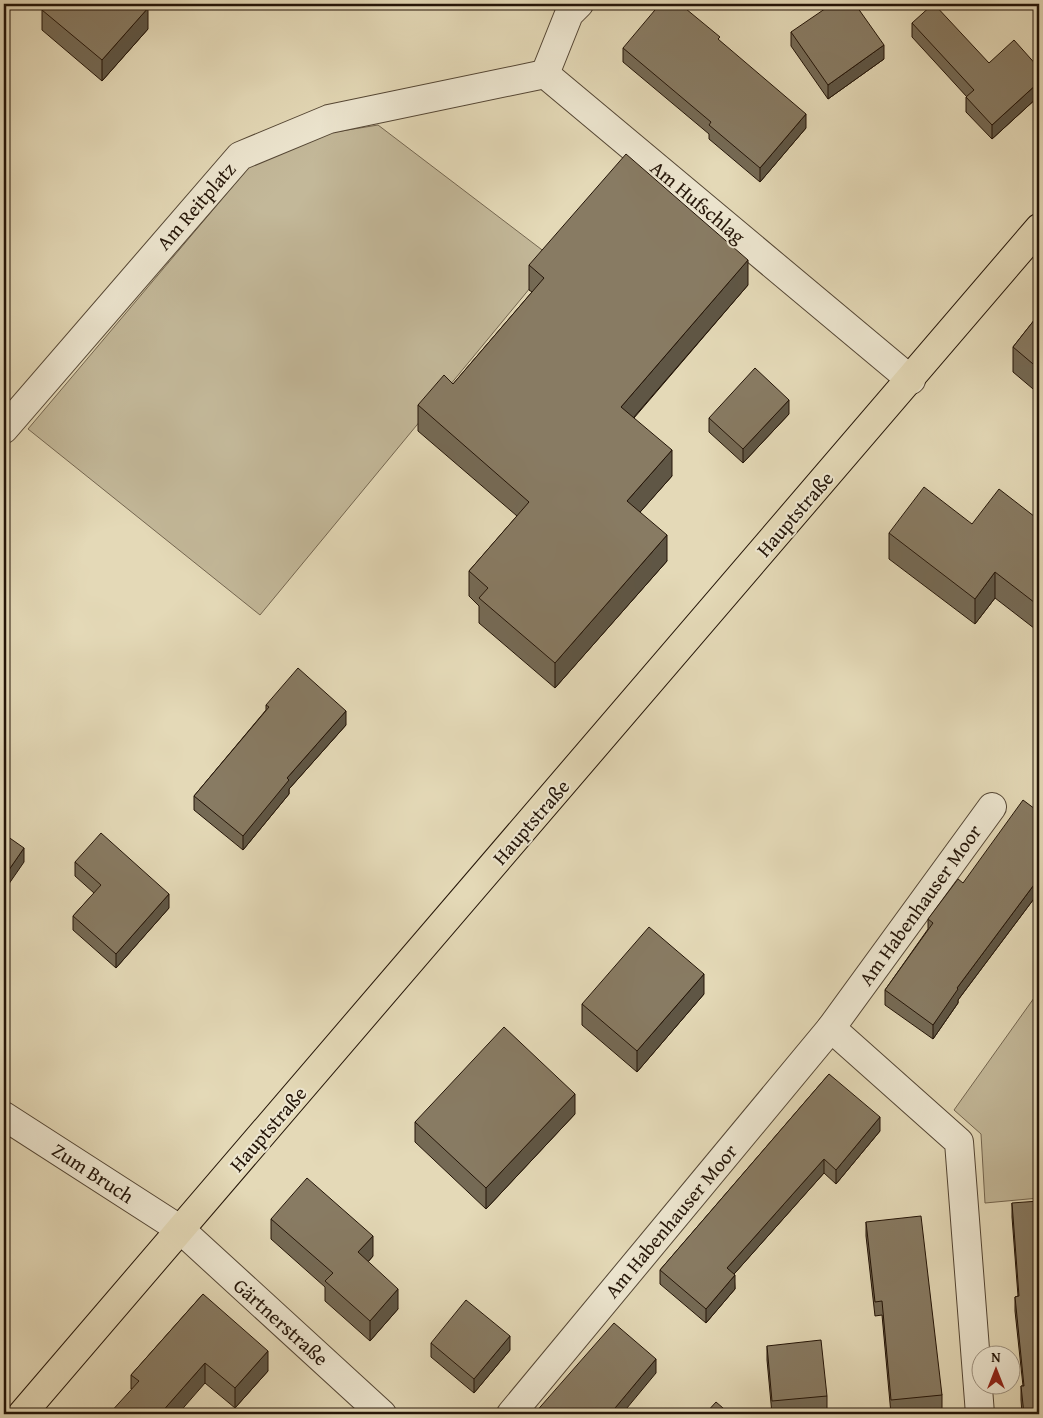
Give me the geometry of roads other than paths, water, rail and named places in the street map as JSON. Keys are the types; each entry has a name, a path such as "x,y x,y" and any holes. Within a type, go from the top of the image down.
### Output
{"main road":[{"name":"Hauptstraße","path":"22,1414 911,380 1039,228"}],"street":[{"path":"545,74 569,14 579,4"},
{"name":"Am Hufschlag","path":"545,74 911,380"},
{"name":"Am Reitplatz","path":"4,429 240,156 329,119 545,74"},
{"name":"Am Habenhauser Moor","path":"511,1414 831,1028 992,807"},
{"path":"831,1028 959,1142 980,1414"},
{"name":"Zum Bruch","path":"4,1116 181,1230"},
{"name":"Gärtnerstraße","path":"181,1230 382,1414"}]}
